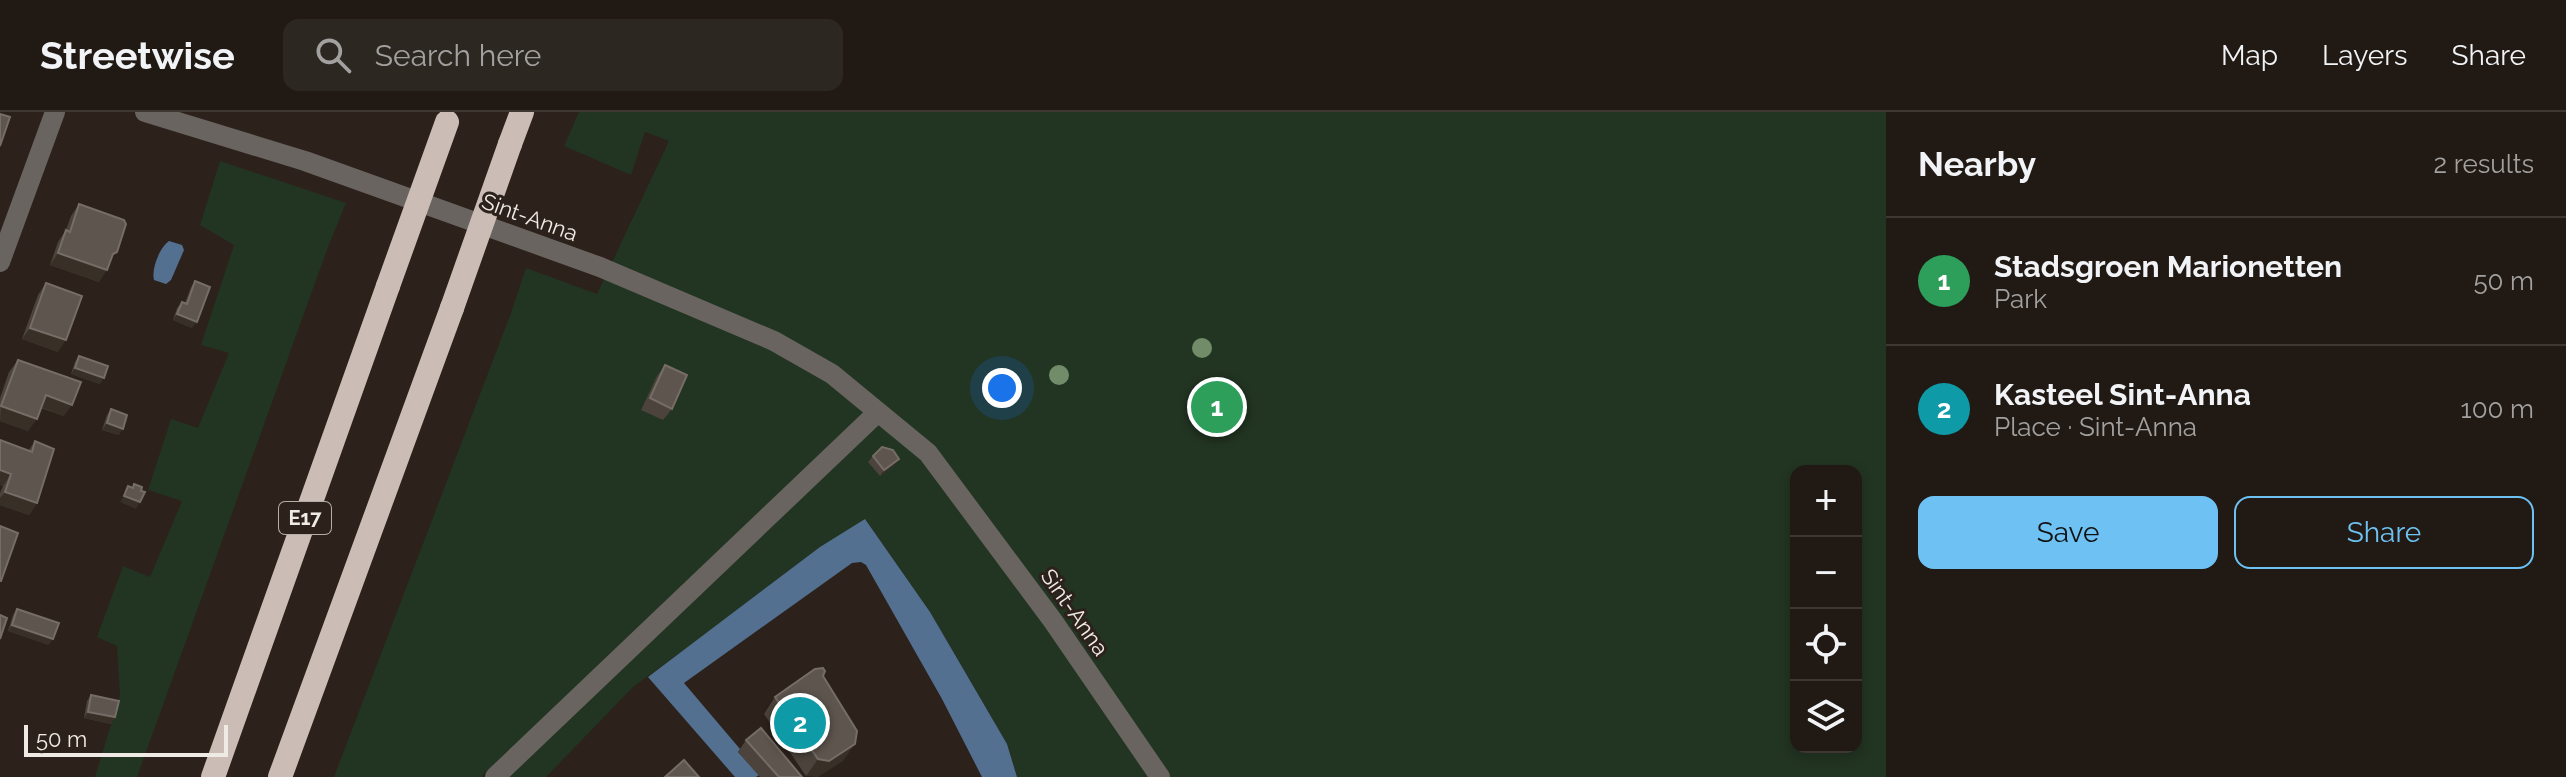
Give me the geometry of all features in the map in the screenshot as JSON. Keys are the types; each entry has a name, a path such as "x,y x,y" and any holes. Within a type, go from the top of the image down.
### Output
{"highway":[{"path":"280,777 522,112"},
{"name":"E17","path":"213,777 448,117"}],"street":[{"path":"0,262 55,112"},
{"name":"Sint-Anna","path":"145,112 305,161 600,267 774,341 832,374 928,453 1053,621 1160,777"},
{"path":"495,777 878,412"}],"green space":[{"path":"579,112 1886,112 1886,777 1017,777 1007,744 930,612 865,519 633,687 546,777 492,777 485,771 482,777 334,777 526,268 597,294 669,141 645,132 631,175 564,146"},
{"path":"220,161 346,203 137,777 95,777 120,695 117,646 97,637 123,566 150,577 182,501 148,490 171,419 198,428 229,353 201,345 234,245 200,225"}],"water":[{"path":"169,241 182,245 184,250 171,280 166,284 154,280 153,275 160,253"},
{"path":"865,519 930,612 1007,744 1017,777 982,777 942,699 866,565 861,562 852,563 684,683 740,749 738,752 759,775 756,777 735,777 648,677 820,547"}],"building":[{"path":"0,114 10,117 0,146"},
{"path":"79,204 124,220 126,224 107,270 58,253 66,230 70,232"},
{"path":"195,281 210,287 197,322 177,314 182,302 187,304"},
{"path":"46,283 82,296 66,340 30,328"},
{"path":"79,356 108,366 104,378 75,368"},
{"path":"18,360 81,382 72,405 46,395 37,419 1,406"},
{"path":"665,365 687,375 672,409 650,398"},
{"path":"111,409 127,415 123,429 107,423"},
{"path":"0,440 32,452 35,441 54,449 37,503 5,492 11,474 0,470"},
{"path":"882,447 893,450 899,459 884,470 873,456"},
{"path":"134,484 145,492 140,502 124,496 128,486 133,488"},
{"path":"0,526 18,533 1,581 0,581"},
{"path":"17,609 59,623 53,639 12,625"},
{"path":"0,615 7,618 0,639"},
{"path":"823,668 823,676 857,731 855,744 829,761 818,759 775,697 815,669"},
{"path":"91,695 119,701 115,717 88,712"},
{"path":"761,728 802,777 779,777 746,740"},
{"path":"684,760 699,777 665,777"}],"place":[{"name":"Stadsgroen Marionetten","path":"1217,407"},
{"name":"Kasteel Sint-Anna","path":"800,723"}]}
